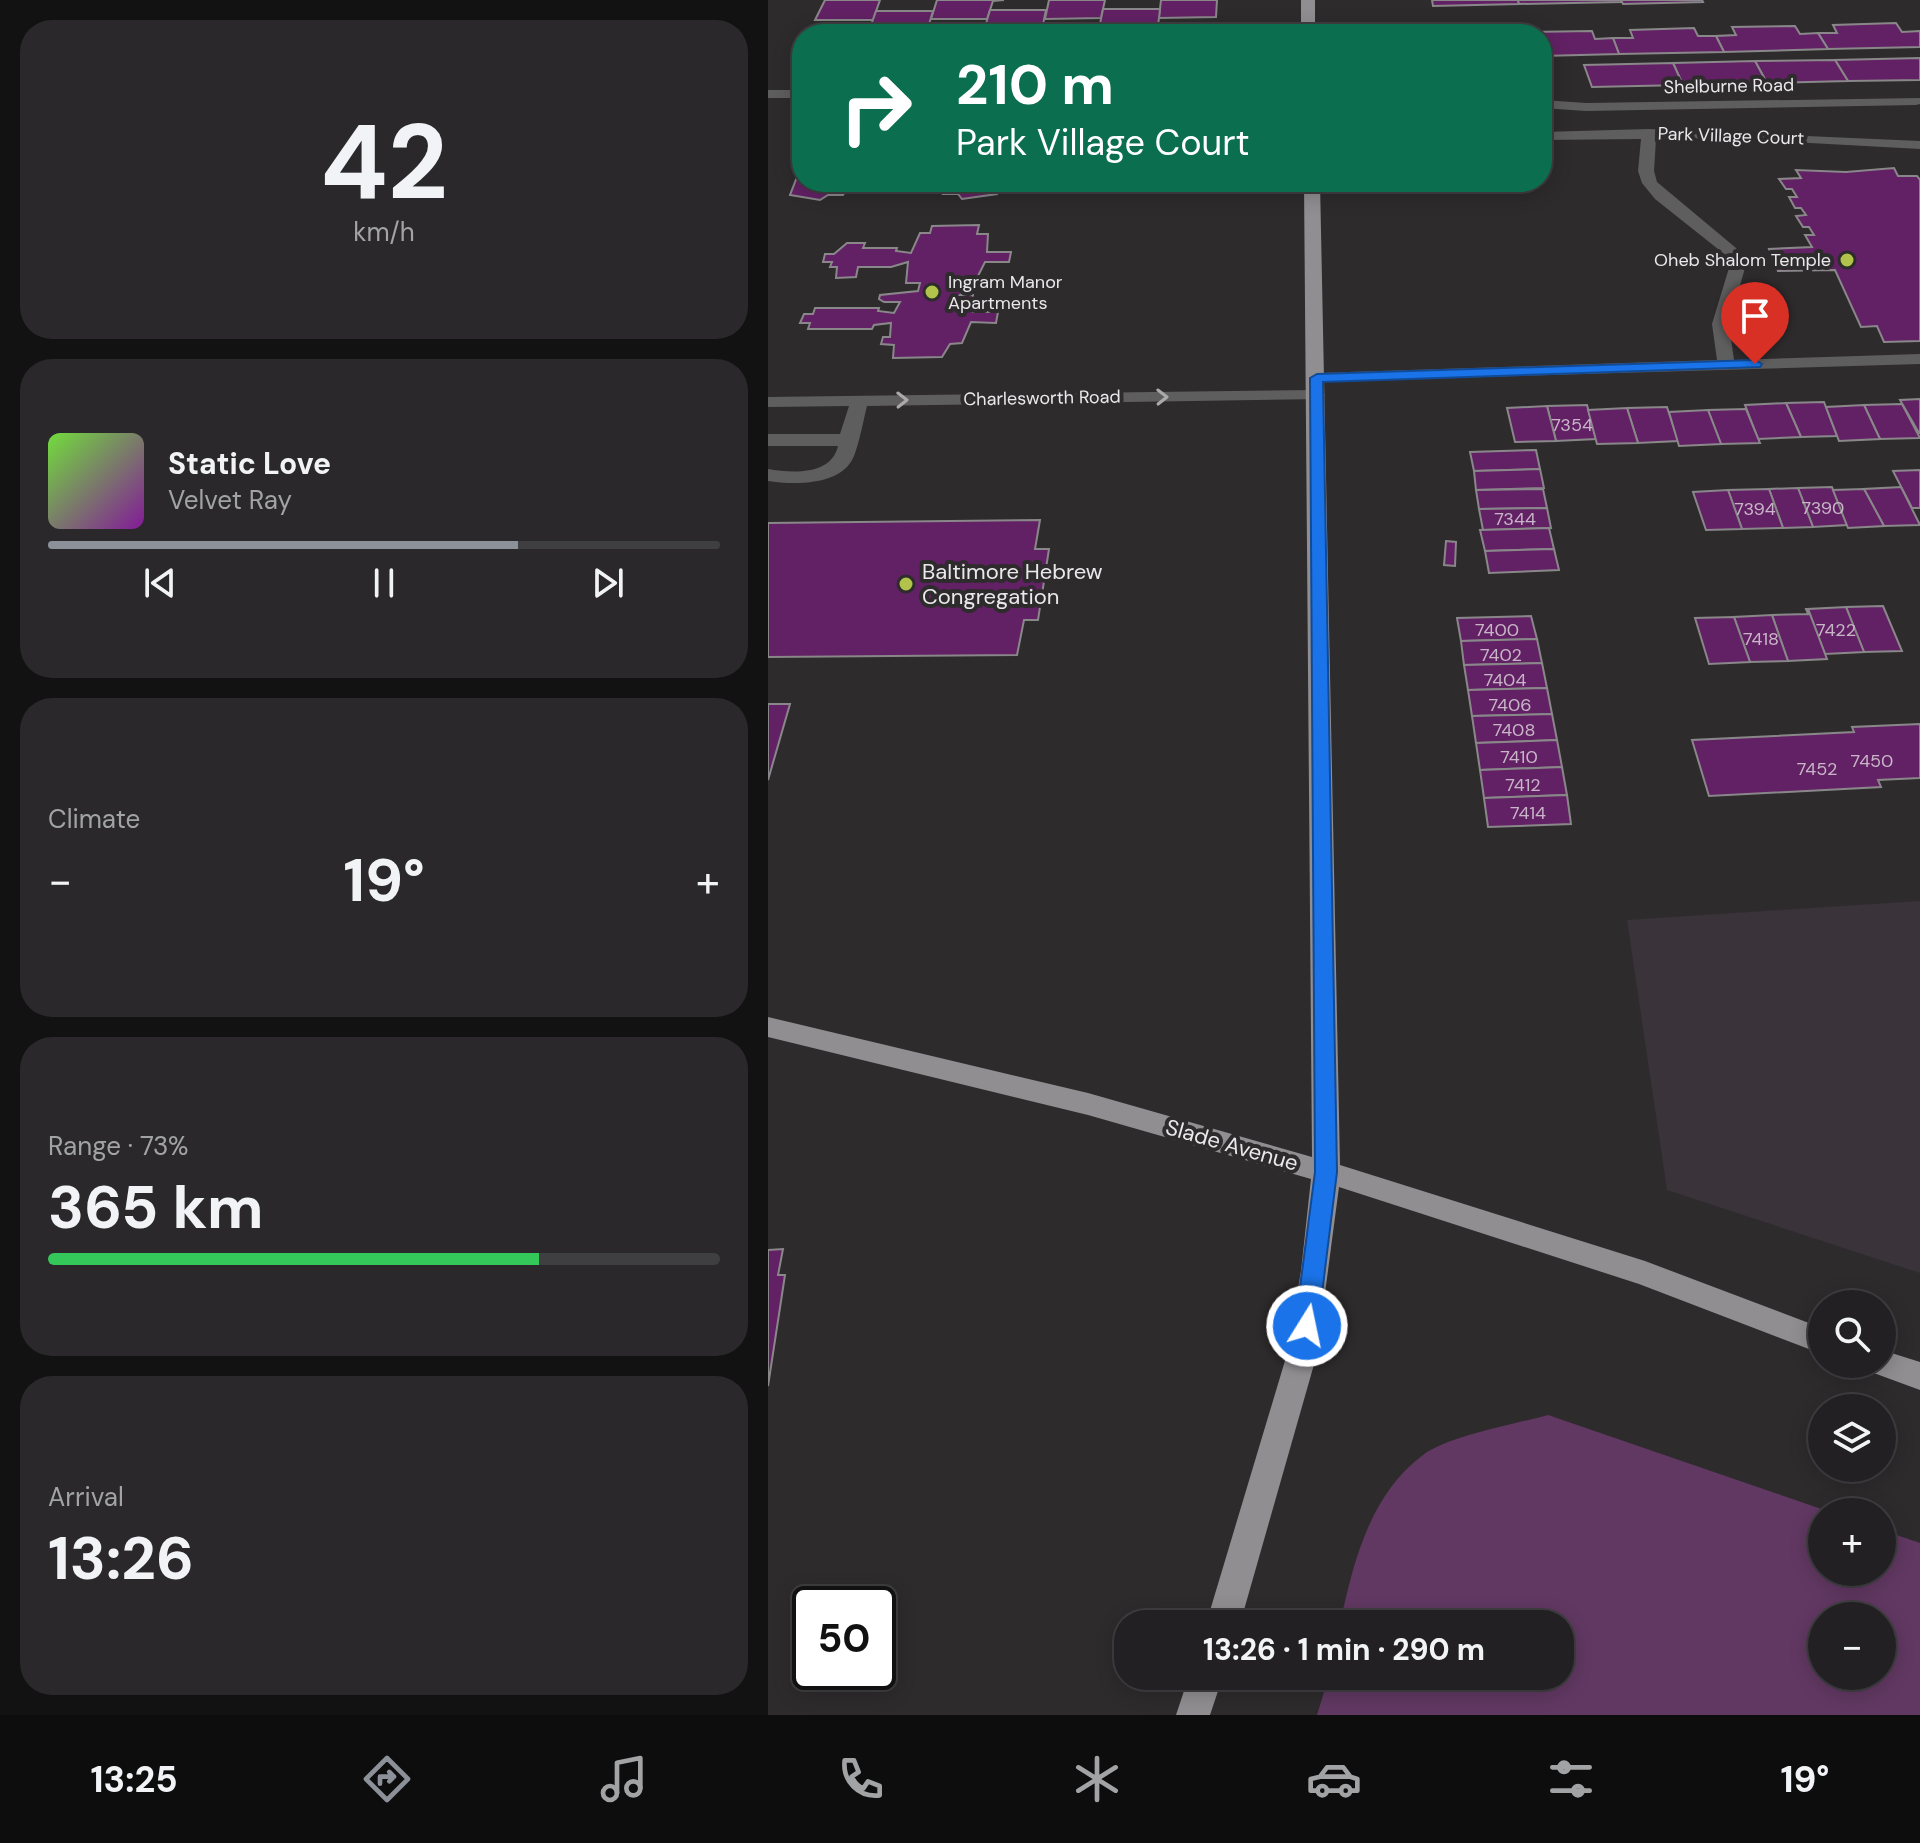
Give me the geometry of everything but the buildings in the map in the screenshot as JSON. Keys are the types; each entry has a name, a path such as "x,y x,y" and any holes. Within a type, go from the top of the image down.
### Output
{"main road":[{"path":"1308,0 1308,24"},
{"path":"1227,1610 1302,1354 1316,1271 1326,1172 1312,192"},
{"name":"Slade Avenue","path":"768,1027 924,1062 1088,1104 1326,1172 1645,1273 1808,1336"},
{"path":"1896,1368 1920,1376"},
{"path":"1193,1715 1201,1690"}],"street":[{"path":"768,94 792,94"},
{"name":"Shelburne Road","path":"1552,105 1586,107 1916,101"},
{"path":"1649,133 1646,171 1650,183 1661,196 1730,251 1737,268 1718,323 1718,339 1727,365"},
{"name":"Park Village Court","path":"1552,136 1649,133 1920,145"},
{"path":"1316,386 1727,365 1920,359"},
{"name":"Charlesworth Road","path":"768,402 1316,386"},
{"path":"768,475 814,475 843,459 860,400"},
{"path":"768,440 848,440"}],"shaded area":[{"path":"1920,901 1920,1273 1667,1190 1627,920"},
{"path":"1548,1415 1808,1504 1808,1586 1896,1586 1896,1535 1920,1543 1920,1715 1317,1715 1325,1690 1574,1690 1574,1610 1343,1610 1366,1531 1390,1489 1405,1471 1434,1448 1483,1431"}],"place":[{"name":"Oheb Shalom Temple","path":"1847,260"},
{"name":"Ingram Manor Apartments","path":"932,292"},
{"name":"Baltimore Hebrew Congregation","path":"906,584"}],"route":[{"path":"1307,1326 1326,1172 1317,378 1755,364"}]}
